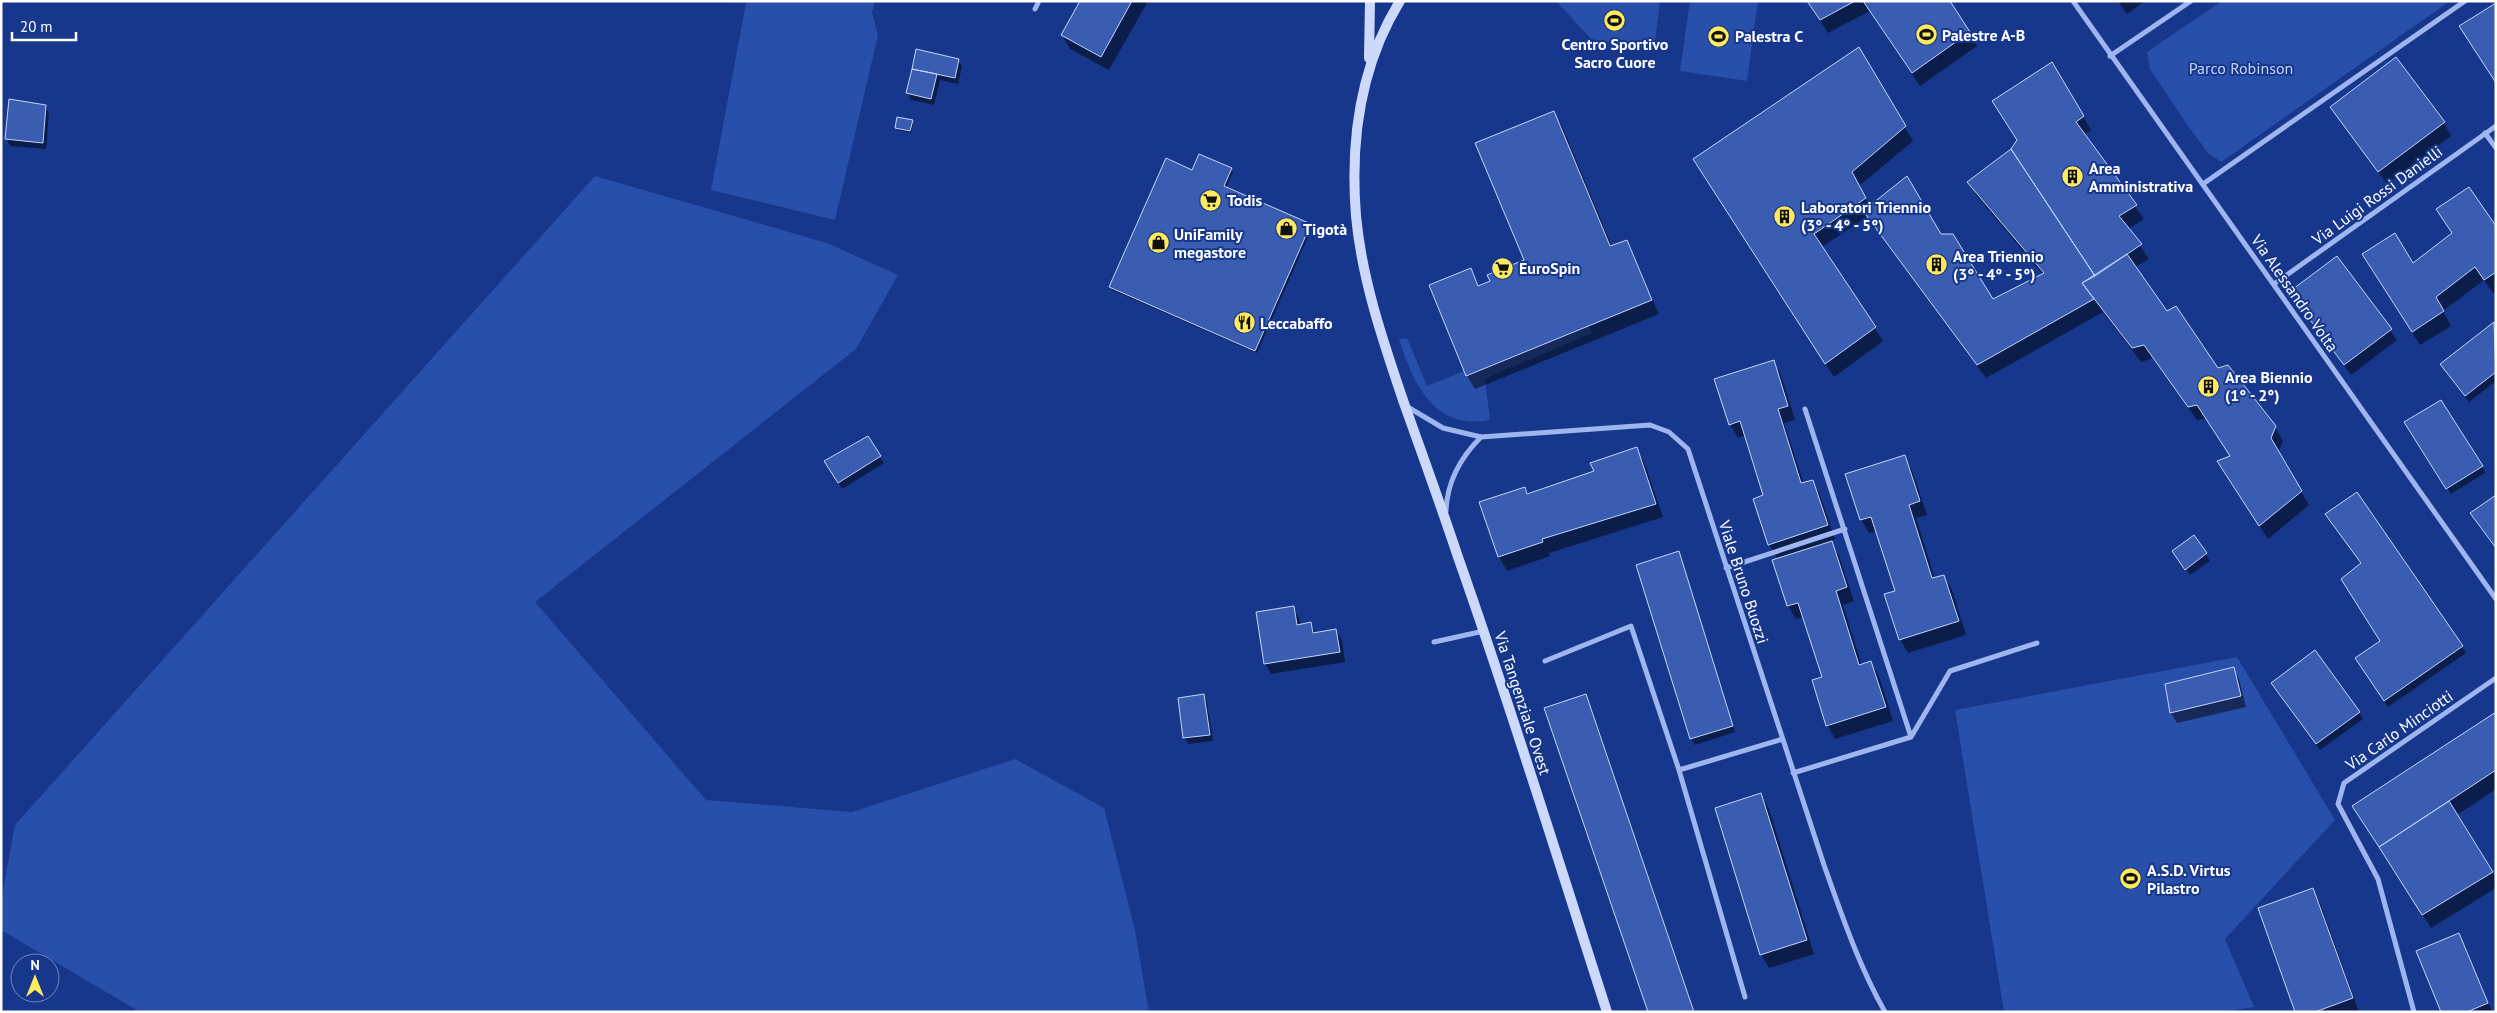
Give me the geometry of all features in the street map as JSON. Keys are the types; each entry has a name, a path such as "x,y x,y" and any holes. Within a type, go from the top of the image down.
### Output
{"main road":[{"path":"1369,66 1370,1"},
{"name":"Via Tangenziale Ovest","path":"1400,1 1384,29 1369,66 1362,92 1355,153 1356,216 1368,288 1405,406 1484,631 1607,1012"}],"street":[{"path":"1035,9 1039,1"},
{"name":"Via Alessandro Volta","path":"2073,1 2110,56 2203,184 2496,599"},
{"path":"2110,56 2191,1"},
{"path":"2203,184 2465,1"},
{"name":"Via Luigi Rossi Danielli","path":"2274,284 2496,126"},
{"path":"2485,133 2496,148"},
{"path":"1405,406 1443,428 1480,437 1462,459 1455,472 1448,495 1446,520"},
{"path":"1805,409 1912,737"},
{"name":"Viale Bruno Buozzi","path":"1480,437 1639,424 1650,425 1670,432 1688,449 1793,773 1847,932 1872,989 1886,1012"},
{"path":"1726,568 1845,529"},
{"path":"1545,661 1631,626 1679,770 1745,997"},
{"path":"1434,642 1484,631"},
{"path":"1793,773 1912,737 1950,671 2037,643"},
{"name":"Via Carlo Minciotti","path":"2414,1012 2378,879 2338,804 2344,783 2496,678"},
{"path":"1679,770 1783,738"}],"green space":[{"path":"695,1 875,1 872,13 878,35 835,220 711,190 746,3"},
{"name":"Centro Sportivo Sacro Cuore","path":"1556,1 1660,1 1654,50 1591,39"},
{"name":"Palestra C","path":"1690,1 1758,1 1747,81 1680,71"},
{"name":"Parco Robinson","path":"2222,1 2450,1 2221,162 2208,153 2186,123 2150,69 2147,52"},
{"path":"595,176 827,243 898,275 856,349 535,602 706,800 852,812 1015,759 1104,808 1135,930 1149,1012 140,1012 60,965 60,953 40,953 1,930 1,901 15,825"},
{"path":"1589,326 1592,333 1485,379 1490,420 1471,421 1454,418 1440,411 1419,387 1411,372 1399,339 1407,338 1427,386 1464,371 1467,376"},
{"name":"A.S.D. Virtus Pilastro","path":"2237,657 2335,820 2225,939 2254,1007 2221,1012 2004,1012 1955,710"}],"building":[{"path":"1080,1 1132,1 1101,57 1061,35"},
{"path":"1807,1 1855,1 1820,20"},
{"name":"Palestre A-B","path":"1863,1 1950,1 1970,32 1912,73"},
{"path":"2496,3 2496,83 2459,26"},
{"name":"Laboratori Triennio (3° - 4° - 5°)","path":"1859,47 1906,126 1852,172 1866,198 1814,234 1876,327 1825,364 1693,159"},
{"path":"916,49 959,59 955,78 912,69"},
{"path":"2396,57 2445,122 2378,172 2330,107"},
{"name":"Area Amministrativa","path":"2052,62 2084,116 2076,122 2137,205 2119,216 2142,244 2095,276 2011,149 2017,140 1992,101"},
{"path":"912,69 937,74 931,99 906,93"},
{"path":"9,99 46,105 43,143 5,139"},
{"path":"1554,111 1610,246 1627,240 1652,300 1466,376 1429,285 1471,268 1478,286 1490,281 1487,275 1524,260 1475,143"},
{"path":"897,117 913,120 910,131 895,128"},
{"name":"Area Triennio (3° - 4° - 5°)","path":"2011,149 2095,276 2082,283 2094,299 1977,365 1863,211 1907,176 1941,234 1953,234 1993,299 2044,273 1967,182"},
{"path":"1199,154 1232,168 1224,186 1311,224 1255,351 1109,287 1166,158 1192,170"},
{"path":"2469,187 2496,226 2496,272 2484,280 2475,267 2436,297 2444,311 2412,332 2362,254 2395,233 2413,263 2452,233 2436,209"},
{"name":"Area Biennio (1° - 2°)","path":"2127,254 2167,311 2176,306 2218,368 2228,365 2276,426 2271,438 2302,491 2259,526 2217,461 2230,456 2197,405 2188,407 2144,345 2132,348 2082,283"},
{"path":"2337,256 2392,329 2344,365 2289,292"},
{"path":"2494,322 2496,372 2465,396 2440,364"},
{"path":"1774,360 1788,406 1778,409 1801,483 1813,480 1828,525 1768,545 1753,499 1763,495 1740,421 1729,425 1714,379"},
{"path":"2441,400 2483,466 2446,489 2404,422"},
{"path":"868,436 881,456 838,483 824,461"},
{"path":"1637,447 1656,504 1542,539 1543,542 1498,557 1479,502 1525,487 1527,494 1594,471 1590,463"},
{"path":"1905,455 1920,501 1909,505 1932,578 1944,575 1959,621 1899,640 1884,594 1895,591 1871,517 1860,520 1845,474"},
{"path":"2357,492 2463,646 2384,701 2355,658 2380,641 2341,579 2361,563 2325,514"},
{"path":"2496,495 2496,548 2470,513"},
{"path":"2194,535 2207,553 2185,570 2172,551"},
{"path":"1832,541 1847,587 1836,591 1859,665 1871,661 1886,707 1826,726 1812,680 1822,677 1798,603 1787,606 1772,560"},
{"path":"1679,551 1733,726 1690,739 1636,565"},
{"path":"1294,606 1297,625 1311,622 1313,633 1336,629 1340,652 1264,664 1256,612"},
{"path":"2315,650 2360,712 2316,744 2271,683"},
{"path":"2234,667 2241,696 2170,713 2165,684"},
{"path":"1204,694 1210,735 1183,738 1178,698"},
{"path":"1586,694 1694,1012 1648,1012 1544,708"},
{"path":"2496,712 2496,770 2379,847 2352,806"},
{"path":"1761,793 1807,940 1760,955 1715,808"},
{"path":"2449,801 2493,872 2422,915 2379,847"},
{"path":"2313,888 2353,998 2315,1012 2295,1012 2258,908"},
{"path":"2459,933 2488,1003 2467,1012 2441,1012 2416,951"}],"place":[{"name":"Centro Sportivo Sacro Cuore","path":"1615,20"},
{"name":"Palestre A-B","path":"1926,35"},
{"name":"Palestra C","path":"1719,36"},
{"name":"Area Amministrativa","path":"2073,177"},
{"name":"Todis","path":"1211,200"},
{"name":"Laboratori Triennio (3° - 4° - 5°)","path":"1785,216"},
{"name":"Tigotà","path":"1287,229"},
{"name":"UniFamily megastore","path":"1158,243"},
{"name":"Area Triennio (3° - 4° - 5°)","path":"1937,265"},
{"name":"EuroSpin","path":"1503,268"},
{"name":"Leccabaffo","path":"1244,323"},
{"name":"Area Biennio (1° - 2°)","path":"2209,386"},
{"name":"A.S.D. Virtus Pilastro","path":"2131,879"}]}
